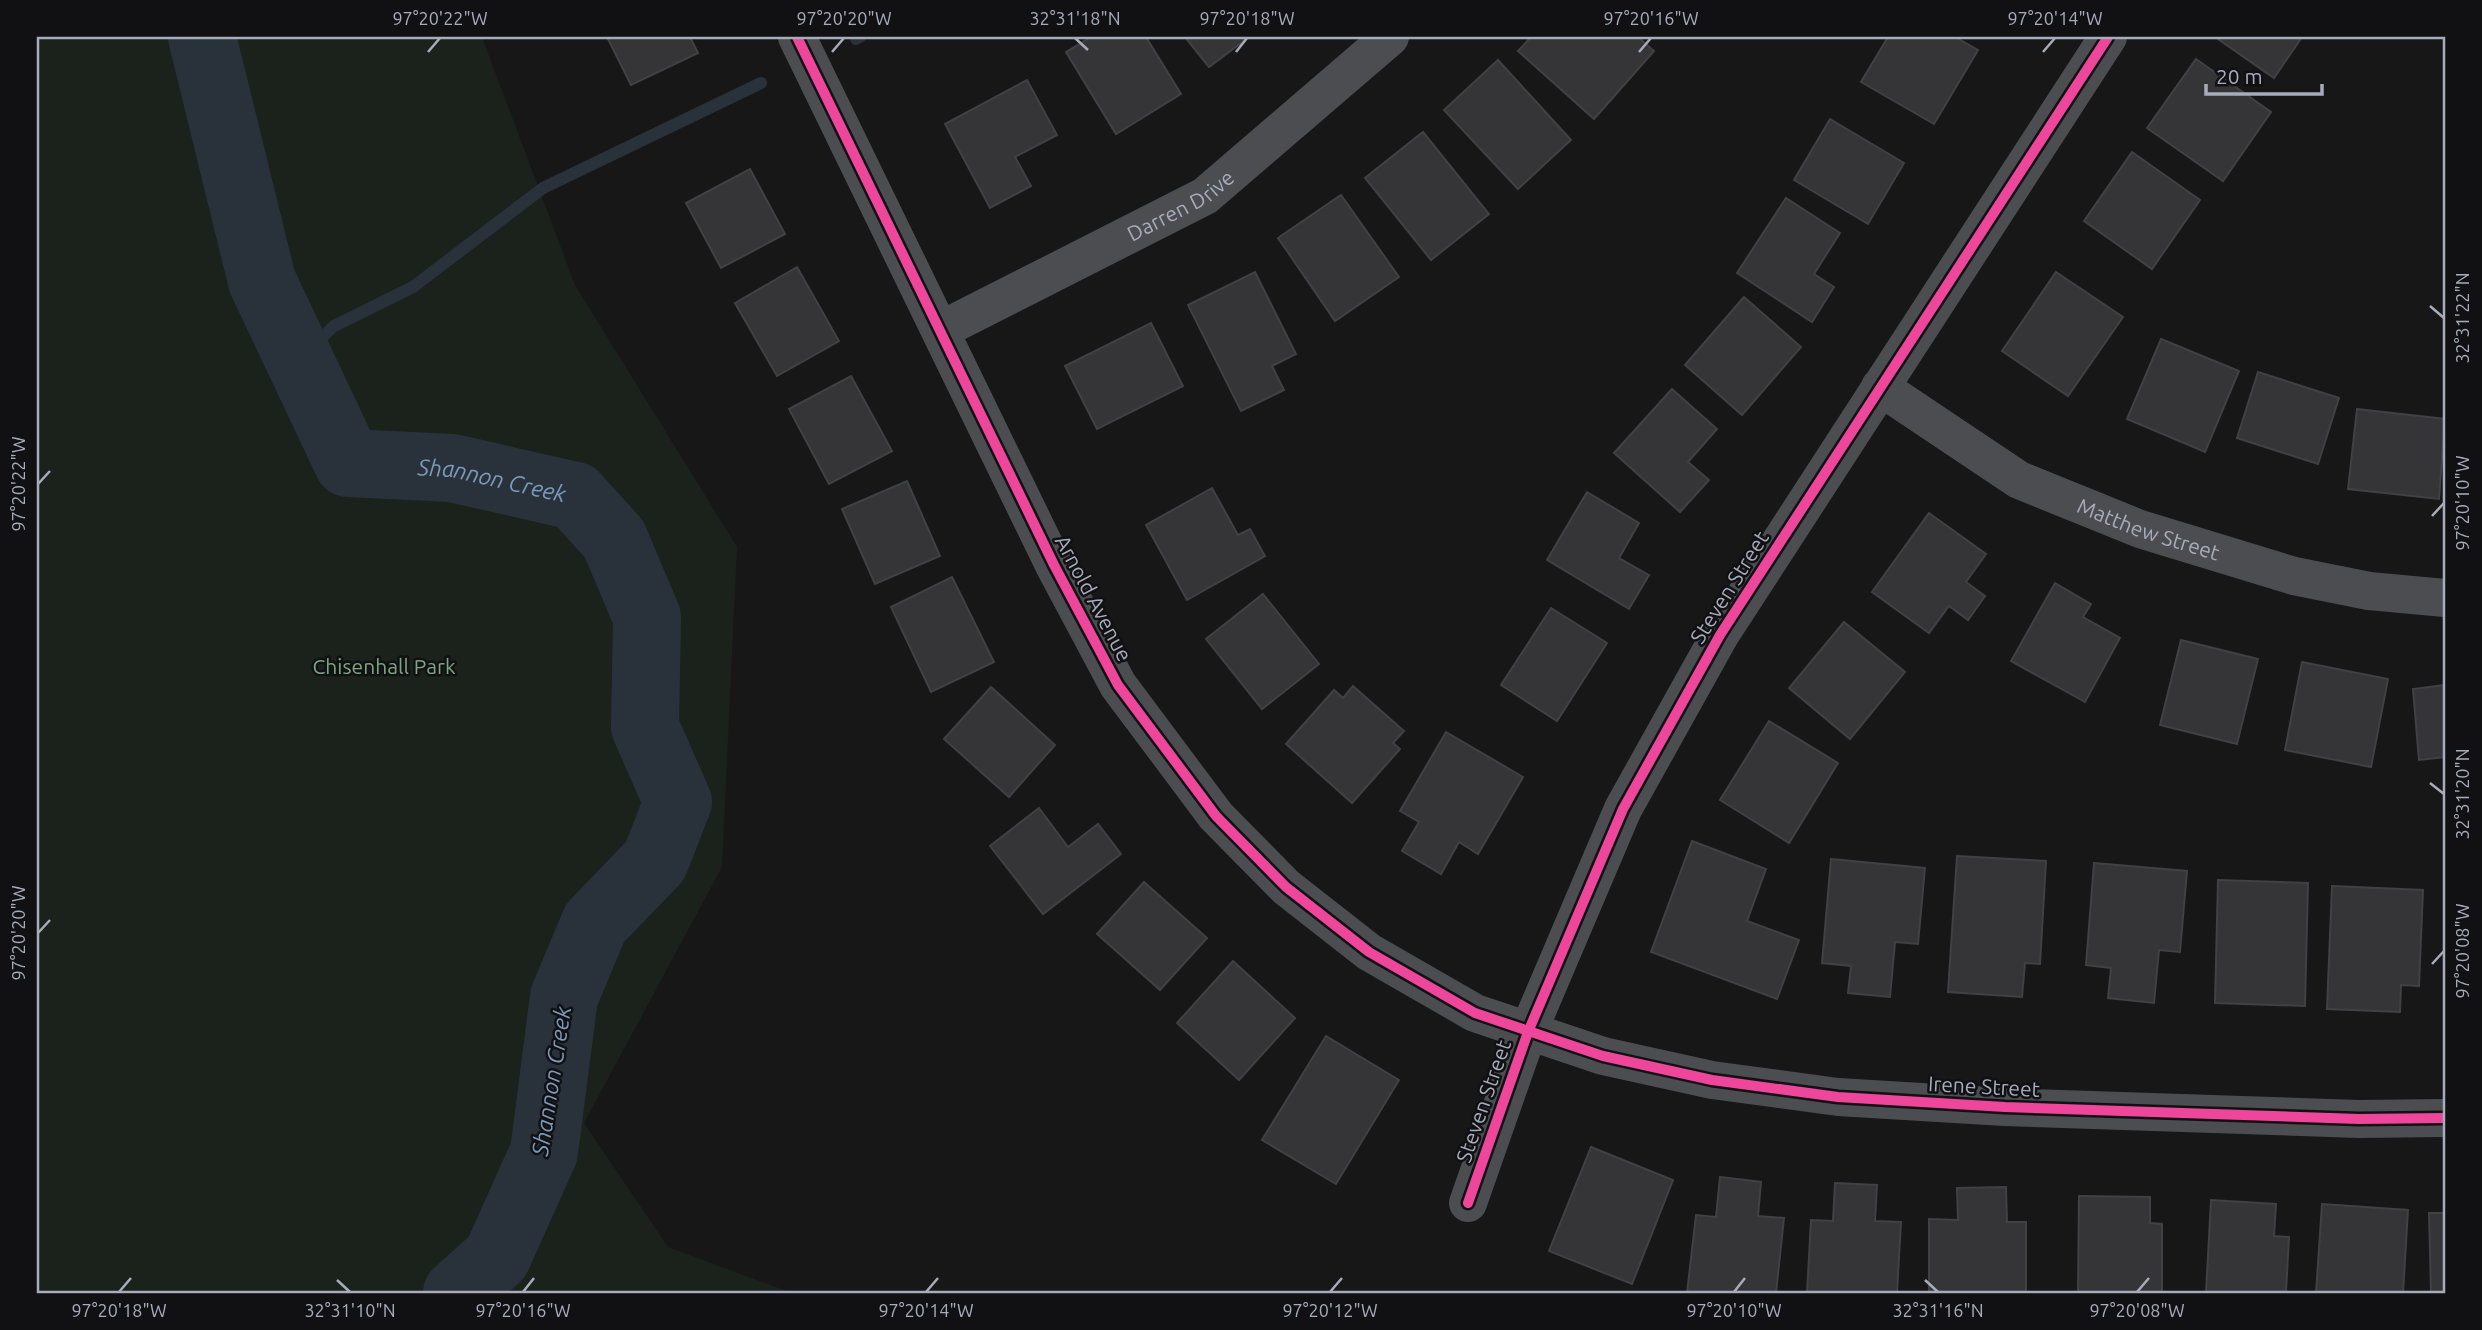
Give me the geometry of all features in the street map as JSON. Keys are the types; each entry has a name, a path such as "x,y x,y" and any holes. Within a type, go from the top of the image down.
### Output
{"street":[{"name":"Arnold Avenue","path":"797,37 1054,565 1118,685 1216,816 1286,887 1369,952 1475,1013 1528,1032"},
{"name":"Darren Drive","path":"940,330 1205,196 1390,37"},
{"name":"Steven Street","path":"1468,1203 1528,1032 1623,809 1720,635 2108,37"},
{"name":"Matthew Street","path":"1880,387 2019,480 2140,529 2294,576 2369,591 2445,598"},
{"name":"Irene Street","path":"1528,1032 1603,1056 1712,1080 1838,1097 2005,1107 2359,1119 2445,1118"}],"green space":[{"name":"Chisenhall Park","path":"37,37 482,37 575,285 737,547 722,867 584,1123 668,1247 792,1293 37,1293"}],"building":[{"path":"607,37 690,37 698,53 631,85"},
{"path":"1091,37 1146,37 1181,94 1116,134 1066,52"},
{"path":"1185,37 1249,37 1209,67"},
{"path":"1531,37 1638,37 1654,51 1594,119 1518,51"},
{"path":"1888,37 1955,37 1978,50 1934,124 1861,82"},
{"path":"2215,37 2302,37 2274,78"},
{"path":"2196,59 2271,112 2223,181 2147,128"},
{"path":"1498,60 1571,140 1518,189 1444,110"},
{"path":"1027,80 1057,135 1015,157 1031,186 990,208 945,124"},
{"path":"1830,119 1904,163 1868,224 1794,180"},
{"path":"1423,132 1489,214 1431,260 1365,178"},
{"path":"2132,152 2200,200 2152,269 2084,221"},
{"path":"750,169 785,234 721,268 686,203"},
{"path":"1341,195 1399,277 1335,321 1278,238"},
{"path":"1786,198 1840,233 1814,274 1834,287 1812,322 1737,273"},
{"path":"797,267 839,341 777,376 735,303"},
{"path":"1255,272 1296,354 1272,366 1284,390 1241,411 1188,305"},
{"path":"2056,272 2123,317 2068,396 2002,351"},
{"path":"1744,297 1801,347 1742,415 1685,365"},
{"path":"1151,323 1183,386 1097,429 1065,366"},
{"path":"2161,339 2239,371 2205,452 2127,419"},
{"path":"2258,372 2339,398 2318,464 2237,438"},
{"path":"851,376 892,451 829,484 789,409"},
{"path":"1672,389 1717,429 1688,462 1709,480 1680,512 1614,453"},
{"path":"2357,409 2445,419 2439,499 2348,489"},
{"path":"907,481 940,556 875,584 842,509"},
{"path":"1212,488 1238,535 1250,529 1265,556 1187,600 1146,525"},
{"path":"1587,492 1639,523 1619,558 1649,575 1629,609 1547,560"},
{"path":"1929,513 1986,554 1966,582 1985,596 1968,620 1949,606 1929,633 1872,592"},
{"path":"952,577 994,662 931,692 891,607"},
{"path":"2055,583 2091,604 2083,617 2120,638 2085,702 2011,661"},
{"path":"1263,594 1319,664 1262,709 1206,639"},
{"path":"1551,608 1607,643 1557,721 1501,685"},
{"path":"1844,622 1905,672 1850,739 1789,688"},
{"path":"2181,640 2258,659 2237,744 2160,725"},
{"path":"2302,662 2388,679 2371,767 2285,750"},
{"path":"2445,685 2445,757 2419,760 2413,689"},
{"path":"1353,686 1404,731 1393,743 1400,749 1352,803 1286,744 1334,690 1343,698"},
{"path":"991,687 1055,745 1009,797 944,739"},
{"path":"1769,721 1838,763 1789,843 1720,800"},
{"path":"1446,732 1523,777 1478,854 1459,842 1441,874 1402,851 1419,822 1400,811"},
{"path":"1039,808 1068,847 1098,824 1121,854 1043,914 990,846"},
{"path":"1692,841 1766,869 1747,921 1799,940 1777,999 1651,952"},
{"path":"1957,856 2046,861 2040,964 2025,963 2022,997 1948,992"},
{"path":"1831,859 1925,868 1918,944 1895,942 1890,997 1848,993 1851,966 1822,963"},
{"path":"2094,863 2187,871 2180,952 2159,950 2154,1003 2108,998 2111,968 2086,965"},
{"path":"2218,880 2308,883 2305,1006 2215,1003"},
{"path":"1144,882 1207,938 1160,990 1097,934"},
{"path":"2332,886 2423,890 2419,986 2401,985 2400,1012 2327,1009"},
{"path":"1233,961 1295,1018 1239,1080 1177,1023"},
{"path":"1326,1036 1399,1080 1336,1184 1262,1140"},
{"path":"1591,1147 1673,1180 1632,1284 1549,1251"},
{"path":"1720,1177 1761,1182 1758,1216 1784,1218 1776,1293 1687,1293 1696,1215 1716,1217"},
{"path":"1835,1183 1877,1185 1875,1221 1901,1222 1897,1293 1807,1293 1811,1220 1833,1221"},
{"path":"2006,1187 2007,1222 2026,1222 2026,1293 1929,1293 1929,1219 1958,1220 1957,1188"},
{"path":"2079,1196 2150,1197 2150,1223 2162,1224 2162,1293 2078,1293"},
{"path":"2211,1200 2276,1204 2274,1236 2289,1237 2286,1293 2206,1293"},
{"path":"2322,1204 2408,1210 2403,1293 2316,1293"},
{"path":"2429,1213 2445,1213 2445,1293 2431,1293"}],"waterway":[{"name":"Shannon Creek","path":"202,37 262,281 348,463 452,468 575,496 614,539 647,617 645,727 678,802 655,861 595,923 564,997 544,1152 497,1257 457,1293"},
{"path":"856,39 860,37"},
{"path":"299,359 334,326 413,287 543,188 761,83"}],"cycle path":[{"path":"797,37 1054,565 1118,685 1216,816 1286,887 1369,952 1475,1013 1603,1056 1712,1080 1838,1097 2005,1107 2359,1119 2445,1118"},
{"path":"1468,1203 1528,1032 1623,809 1720,635 2108,37"}]}
